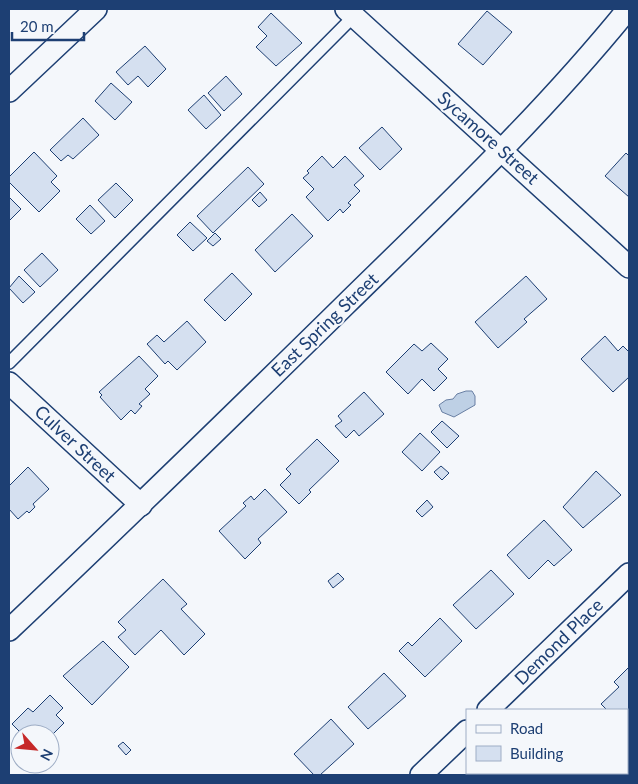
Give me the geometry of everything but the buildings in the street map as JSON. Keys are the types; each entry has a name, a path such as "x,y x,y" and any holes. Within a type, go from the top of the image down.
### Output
{"street":[{"path":"9,91 96,9"},
{"name":"East Spring Street","path":"9,630 141,505 502,152 597,47 628,9"},
{"name":"Sycamore Street","path":"350,13 629,267"},
{"name":"Culver Street","path":"9,383 141,505"},
{"name":"Demond Place","path":"489,709 629,574"},
{"path":"421,775 466,732"}],"lane":[{"path":"9,363 350,13"}],"water":[{"path":"466,391 472,391 475,396 475,405 454,417 442,412 439,405"}]}
